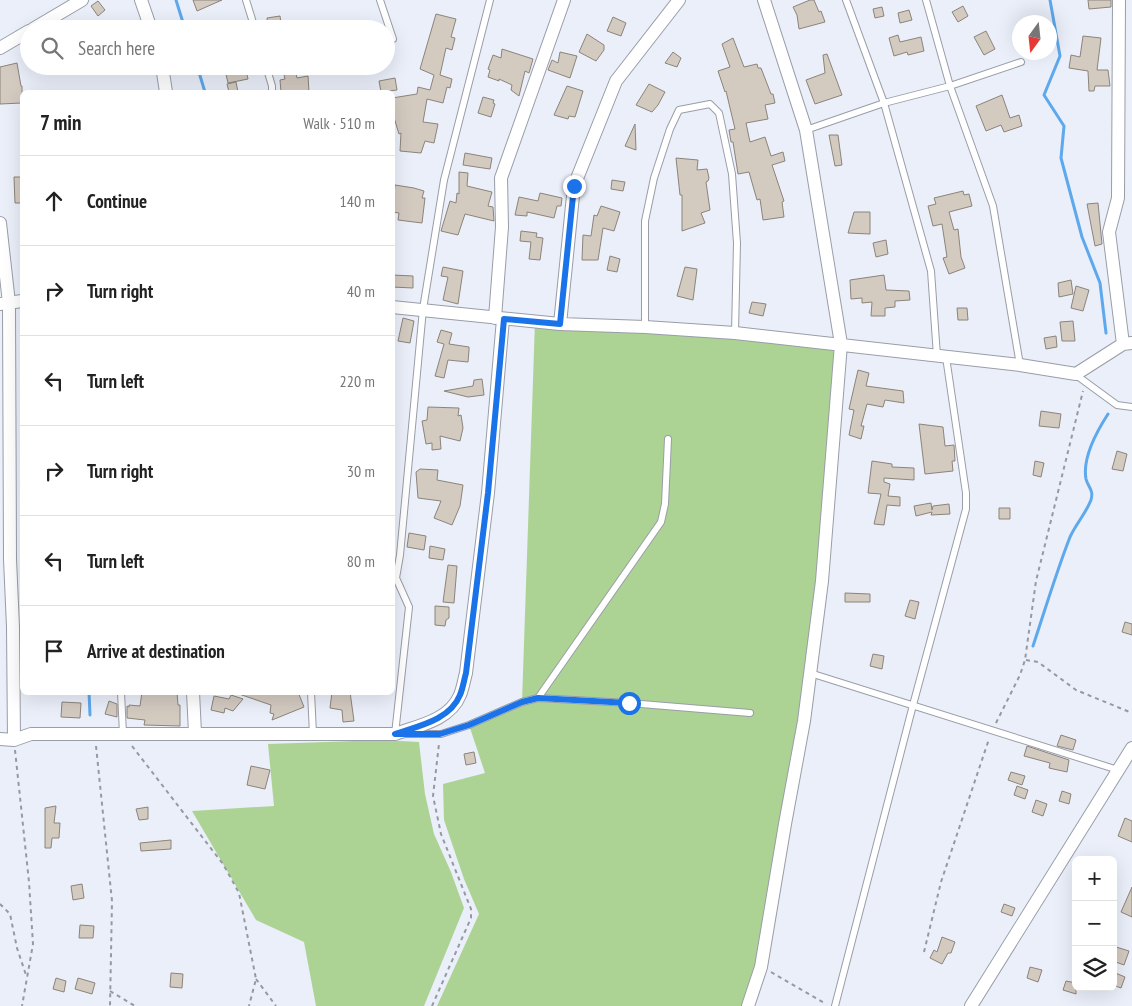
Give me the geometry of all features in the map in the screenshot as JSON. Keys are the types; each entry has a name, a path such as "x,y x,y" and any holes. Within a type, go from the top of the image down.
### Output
{"street":[{"path":"48,20 82,0"},
{"path":"141,0 148,20"},
{"path":"0,739 14,740 31,734 395,734 435,720 448,712 460,696 466,673 488,493 499,318 502,178 564,0"},
{"path":"560,324 574,186 616,81 679,0"},
{"path":"748,1006 761,966 804,722 822,581 840,344 806,130 764,0"},
{"path":"395,307 560,324 735,333 1020,365 1080,378 1128,344 1109,232 1118,198 1119,0"},
{"path":"0,48 20,36"},
{"path":"163,75 166,90"},
{"path":"0,223 5,303 5,559 14,627 14,740"},
{"path":"5,303 20,301"},
{"path":"193,695 195,733"},
{"path":"971,1006 1132,748"}],"lane":[{"path":"246,0 252,20"},
{"path":"380,0 387,20"},
{"path":"490,0 444,180 423,309 400,555 396,578 409,607 395,734 440,734 469,725 522,702 538,698 750,712"},
{"path":"835,1006 966,509 966,493 941,357 931,271 884,103 846,0"},
{"path":"926,0 950,86 993,206 1020,365"},
{"path":"806,130 884,103 950,86 1021,62"},
{"path":"269,75 272,90"},
{"path":"645,327 645,221 654,178 670,129 679,110 710,104 718,113 732,174 737,243 735,333"},
{"path":"1080,378 1117,405 1132,407"},
{"path":"538,698 661,522 665,504 668,438"},
{"path":"810,673 993,729 1118,770"},
{"path":"121,695 123,734"},
{"path":"311,695 313,734"}],"path":[{"path":"924,952 941,882 993,729 1020,675 1025,660 1036,581 1080,378"},
{"path":"1025,660 1038,662 1076,690 1132,713"},
{"path":"95,734 112,902 110,1006"},
{"path":"123,734 224,864 239,892 256,978 276,1006"},
{"path":"432,1006 470,918 471,908 441,834 433,796 440,734"},
{"path":"14,740 29,882 33,944 22,1006"},
{"path":"0,904 10,914 17,948 26,975"},
{"path":"761,966 830,1006"},
{"path":"249,1006 256,978"},
{"path":"110,991 134,1006"}],"green space":[{"path":"535,321 841,344 822,581 748,1006 437,1006 479,914 464,879 444,820 443,784 485,773 469,725 522,702"},
{"path":"383,740 419,742 425,794 434,834 464,908 424,1006 316,1006 304,942 256,920 192,811 274,806 268,744"}],"building":[{"path":"193,0 222,0 197,11"},
{"path":"814,0 825,22 799,29 797,15 793,7"},
{"path":"1088,0 1111,0 1111,7 1089,9"},
{"path":"98,1 105,10 98,16 91,6"},
{"path":"963,6 968,16 958,22 952,12"},
{"path":"882,7 884,16 875,18 873,9"},
{"path":"909,10 912,20 900,23 898,13"},
{"path":"436,14 456,19 451,37 455,38 452,50 446,48 440,75 452,79 450,88 447,87 443,103 427,99 423,122 438,124 434,143 425,141 421,153 400,151 401,133 399,134 395,121 395,98 417,94 418,87 430,90 434,75 420,69"},
{"path":"280,16 281,20 267,20 267,18"},
{"path":"613,17 626,23 621,36 607,31"},
{"path":"986,31 995,49 984,55 974,37"},
{"path":"587,34 604,45 604,50 596,61 579,52"},
{"path":"898,35 900,42 921,37 924,51 908,55 907,52 894,56 889,38"},
{"path":"1083,36 1101,38 1097,70 1108,70 1110,86 1095,86 1094,91 1089,91 1088,71 1069,68 1071,55 1080,57"},
{"path":"733,38 744,67 757,64 758,68 761,68 771,94 773,94 775,103 765,105 768,119 746,123 750,142 765,137 771,156 783,152 785,161 772,165 784,201 782,202 784,217 763,220 760,199 757,200 749,172 738,174 733,142 731,142 729,130 735,129 726,91 718,71 730,67 722,44"},
{"path":"502,49 533,59 529,73 525,71 519,96 511,90 512,85 499,79 499,81 488,77 490,70 488,69 493,55 501,58"},
{"path":"560,52 577,56 570,78 548,70 552,60 558,63"},
{"path":"673,52 681,58 677,67 665,63"},
{"path":"827,54 842,95 815,104 806,80 825,73 823,55"},
{"path":"17,63 22,86 22,90 20,90 20,103 0,104 0,67"},
{"path":"226,75 247,75 248,79 228,83"},
{"path":"284,75 296,75 297,78 308,76 309,90 281,90 280,80 285,79"},
{"path":"395,78 397,90 381,90 379,81"},
{"path":"236,82 238,90 228,90 227,84"},
{"path":"649,84 665,92 652,112 636,105"},
{"path":"567,86 583,91 575,117 569,116 568,119 554,115"},
{"path":"1002,95 1010,118 1019,115 1022,126 1004,132 1001,125 986,131 976,106"},
{"path":"483,97 494,100 493,103 495,104 491,117 478,113"},
{"path":"635,124 636,150 625,146"},
{"path":"829,135 838,135 842,165 835,166"},
{"path":"465,153 492,158 490,169 463,165"},
{"path":"676,158 698,160 697,170 707,169 709,178 706,182 710,210 701,213 705,223 682,231 682,195 680,195"},
{"path":"459,172 468,173 467,186 492,192 488,206 493,207 494,221 465,214 458,235 441,231 450,201 456,203 457,193 459,194"},
{"path":"14,177 20,177 20,203 15,203"},
{"path":"612,180 625,182 623,191 611,189"},
{"path":"395,185 424,191 422,198 425,198 422,223 398,220 399,213 395,212"},
{"path":"963,191 964,195 969,194 972,206 949,212 954,230 958,229 961,257 965,268 949,274 943,258 947,257 942,224 933,226 928,206 936,204 934,198"},
{"path":"540,193 562,198 561,206 557,206 554,218 527,212 527,216 515,215 519,197 538,201"},
{"path":"1098,203 1102,244 1095,246 1087,204"},
{"path":"601,206 620,212 614,231 603,228 598,260 582,260 583,235 591,236 594,215 597,216"},
{"path":"854,212 870,212 870,234 848,233"},
{"path":"521,231 537,233 536,237 543,238 540,260 529,259 531,242 520,241"},
{"path":"886,240 888,254 876,257 873,243"},
{"path":"610,256 620,259 617,272 607,270"},
{"path":"443,267 463,271 458,304 443,300 448,277 441,276"},
{"path":"685,267 697,269 693,300 677,296"},
{"path":"395,275 413,276 413,288 395,287"},
{"path":"884,275 886,290 909,291 910,300 895,301 895,307 885,308 885,316 871,316 872,302 862,303 862,298 851,299 850,280"},
{"path":"1071,280 1073,294 1059,297 1058,283"},
{"path":"1076,286 1089,290 1083,311 1071,308"},
{"path":"752,302 766,304 763,316 749,313"},
{"path":"957,308 967,308 968,320 958,320"},
{"path":"403,318 414,321 410,343 398,341"},
{"path":"1073,321 1075,341 1062,341 1060,322"},
{"path":"441,330 452,333 449,344 469,347 468,362 448,360 444,378 435,376 444,344 437,342"},
{"path":"1056,336 1057,347 1046,349 1044,338"},
{"path":"858,370 869,373 866,386 903,391 904,403 885,400 883,407 867,404 861,426 864,426 861,439 849,435 854,410 849,409"},
{"path":"482,379 484,395 468,397 444,391 473,386 474,380"},
{"path":"428,407 459,408 458,416 461,415 463,428 460,441 440,436 441,449 432,450 432,443 426,444 422,421 427,420"},
{"path":"1041,411 1061,414 1059,428 1039,426"},
{"path":"919,424 943,427 945,446 954,445 955,461 952,461 953,471 925,474"},
{"path":"1117,451 1127,454 1123,471 1112,469"},
{"path":"872,461 892,464 892,467 914,468 914,480 884,478 884,482 890,484 888,496 900,497 900,506 887,505 884,525 874,524 881,494 868,493"},
{"path":"1035,461 1044,463 1041,477 1033,475"},
{"path":"420,469 438,470 437,480 463,485 460,506 452,525 434,518 441,501 418,498 416,472"},
{"path":"931,503 932,510 933,506 949,504 950,514 931,515 932,512 916,516 914,506"},
{"path":"999,508 1010,508 1010,519 999,519"},
{"path":"409,533 426,536 424,550 407,547"},
{"path":"430,546 445,549 443,560 429,558"},
{"path":"448,565 457,566 454,603 443,602"},
{"path":"845,593 870,594 870,602 845,602"},
{"path":"910,600 919,602 915,619 905,616"},
{"path":"435,606 449,607 449,618 446,620 445,626 435,625"},
{"path":"1125,622 1132,624 1132,635 1122,632"},
{"path":"873,654 884,656 882,669 870,666"},
{"path":"142,695 177,695 178,705 180,705 180,726 144,725 145,720 127,718 127,706 140,706"},
{"path":"231,695 243,699 233,711 225,708 224,713 211,710 214,696 229,699"},
{"path":"242,695 299,695 304,707 272,720 274,714 270,713 271,705"},
{"path":"332,695 350,695 354,721 343,722 342,710 330,708"},
{"path":"109,701 117,704 117,717 105,714"},
{"path":"62,702 81,703 80,718 61,717"},
{"path":"1061,735 1076,740 1073,750 1057,746"},
{"path":"1027,746 1069,760 1067,772 1049,768 1050,763 1024,756"},
{"path":"474,752 476,763 466,765 464,754"},
{"path":"251,766 270,770 265,789 247,785"},
{"path":"1011,772 1025,776 1022,785 1008,780"},
{"path":"1017,786 1028,790 1025,799 1014,795"},
{"path":"1062,791 1071,794 1069,804 1059,801"},
{"path":"1036,800 1047,804 1043,816 1032,812"},
{"path":"56,806 54,823 60,823 59,838 52,838 51,848 45,848 45,808"},
{"path":"148,807 148,819 139,820 136,809"},
{"path":"1125,818 1132,821 1132,842 1118,836"},
{"path":"171,840 171,849 141,851 140,843"},
{"path":"82,884 84,898 73,900 71,886"},
{"path":"1132,887 1132,917 1121,912"},
{"path":"1004,904 1015,908 1012,916 1001,912"},
{"path":"80,925 94,926 93,938 79,938"},
{"path":"942,937 955,942 951,953 948,953 942,964 930,958 934,950 937,952"},
{"path":"1117,947 1129,951 1124,965 1117,962"},
{"path":"1030,967 1042,970 1038,982 1027,978"},
{"path":"171,973 183,974 182,988 170,987"},
{"path":"1117,974 1125,977 1121,988 1117,986"},
{"path":"56,978 66,981 64,992 53,989"},
{"path":"78,978 95,983 92,994 75,989"},
{"path":"1066,981 1072,982 1072,991 1076,991 1076,994 1063,990"}],"waterway":[{"path":"176,0 182,20"},
{"path":"1050,0 1060,56 1044,95 1064,126 1061,158 1082,237 1100,283 1106,333"},
{"path":"200,75 204,90"},
{"path":"1033,646 1070,537 1092,497 1086,479 1086,462 1095,436 1108,414"},
{"path":"89,695 90,715"}],"route":[{"path":"574,186 560,324 504,319 488,493 466,673 460,696 448,712 435,720 395,734 440,734 469,725 522,702 538,698 629,703"}]}
